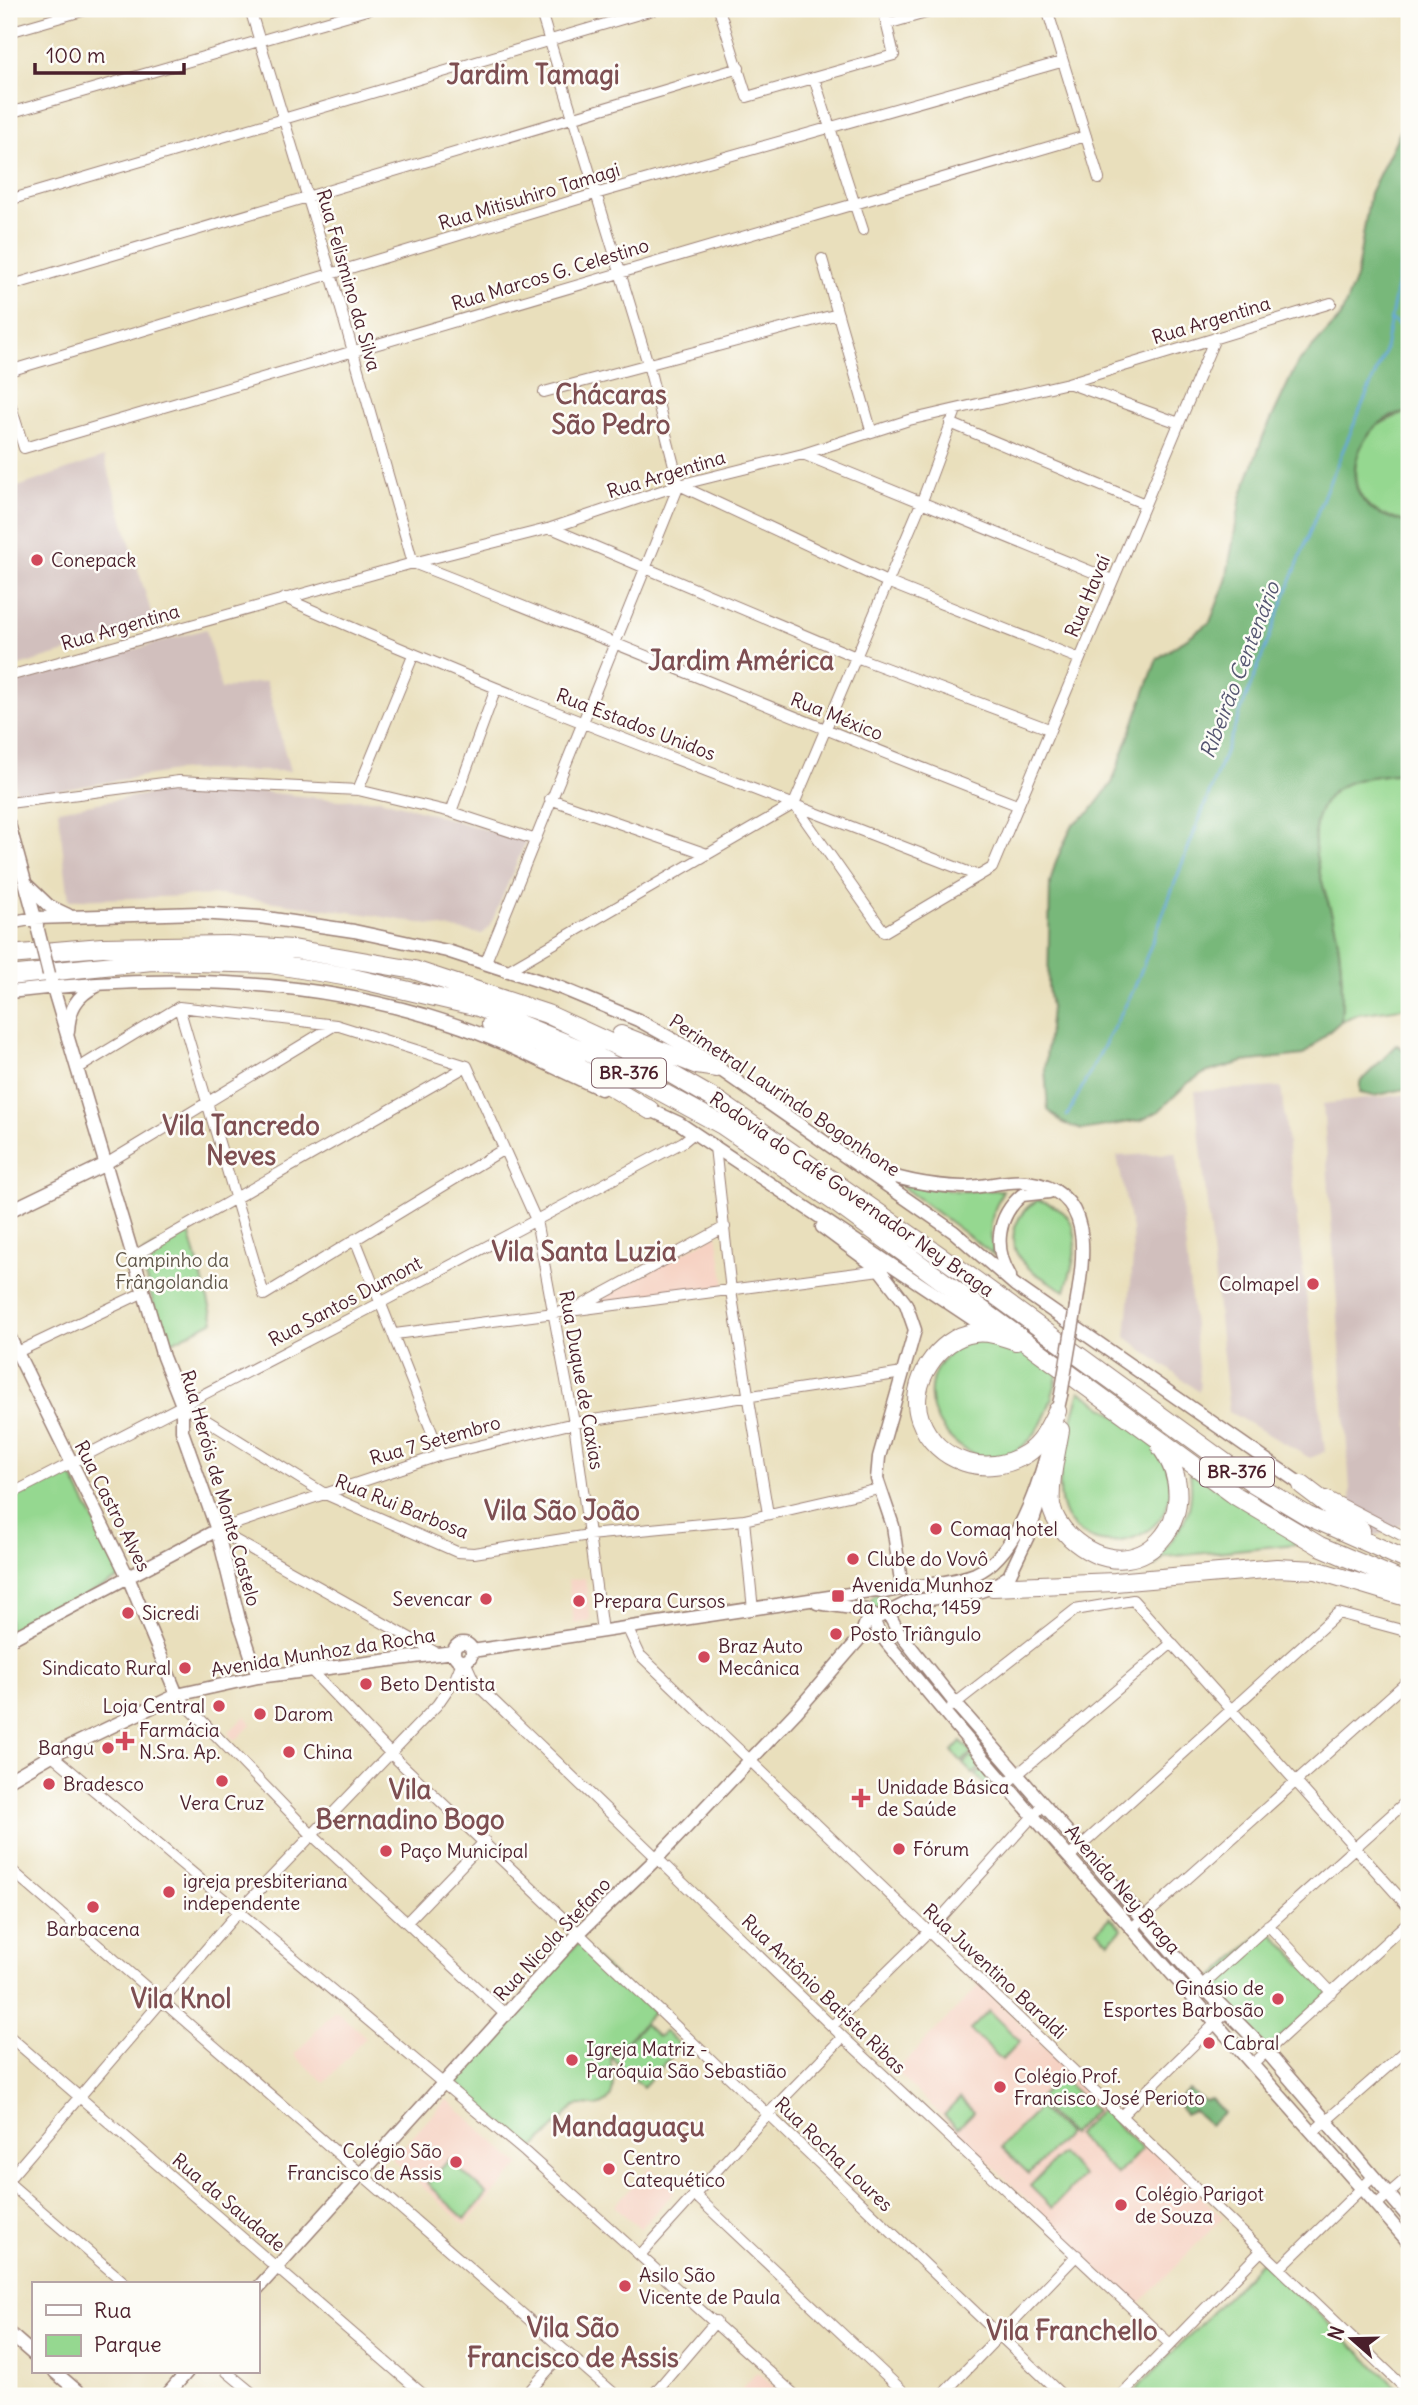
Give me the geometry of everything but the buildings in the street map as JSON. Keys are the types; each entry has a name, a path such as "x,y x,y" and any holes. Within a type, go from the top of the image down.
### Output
{"highway":[{"name":"Rodovia do Café Governador Ney Braga","path":"9,955 102,947 227,945 293,948 414,970 547,1014 598,1037 718,1101 976,1281 1253,1483 1308,1516 1405,1560"},
{"name":"Rodovia do Café Governador Ney Braga","path":"9,976 152,961 271,964 478,1007 590,1053 674,1096 832,1200 1236,1496 1320,1546 1409,1584"},
{"path":"456,982 492,988 555,1008 660,1052 697,1065 717,1068"},
{"path":"417,993 539,1044 650,1110"},
{"path":"1041,1352 999,1335 986,1333 963,1336 952,1341 929,1363 920,1384 919,1417 933,1441 953,1459 978,1466 996,1466 1027,1453 1042,1440 1059,1403"},
{"path":"1060,1430 1051,1506 1056,1521 1081,1547 1105,1559 1141,1556 1166,1534 1174,1519 1178,1501 1177,1474 1154,1438"},
{"path":"1302,1485 1405,1560"},
{"path":"992,1587 1115,1582 1277,1568 1316,1570 1409,1598"}],"main road":[{"name":"Rua Heróis de Monte Castelo","path":"9,824 77,1069 163,1357 182,1405 182,1431 217,1530 239,1619 258,1677"},
{"path":"25,884 49,906 75,917"},
{"name":"Perimetral Laurindo Bogonhone","path":"11,922 36,924 75,917 199,913 260,917 354,931 447,951 561,988 638,1020 717,1068 841,1157 954,1232 1015,1285 1302,1485"},
{"path":"9,992 51,981 271,984 378,1004 478,1033 650,1110 694,1133 944,1303 999,1335"},
{"path":"67,1035 71,1012 80,996 96,986 111,983"},
{"path":"813,1602 976,1573 1009,1546 1032,1494 1059,1403 1085,1253 1078,1217 1067,1200 1055,1193 1025,1182 982,1187 926,1184 887,1175 841,1157"},
{"path":"9,1211 106,1164"},
{"path":"750,1170 880,1270 906,1304 915,1330 879,1457 879,1489 892,1526 902,1588"},
{"path":"1015,1285 1000,1251 1003,1217 1022,1195 1043,1191 1055,1193"},
{"name":"Rua Castro Alves","path":"9,1336 12,1354 128,1577 177,1696"},
{"path":"813,1602 881,1617 909,1602 992,1587 1009,1576 1020,1556 1045,1485 1060,1430 1059,1403"},
{"name":"Rua 7 Setembro","path":"9,1640 217,1530"},
{"path":"878,1591 891,1601 889,1611"},
{"path":"869,1614 864,1601 878,1591"},
{"name":"Avenida Munhoz da Rocha","path":"9,1780 52,1755 177,1696 258,1677 435,1652 463,1656 602,1630 813,1602"},
{"name":"Avenida Ney Braga","path":"889,1611 898,1631 954,1703 1201,1985 1267,2052 1409,2218"},
{"name":"Avenida Ney Braga","path":"869,1614 879,1633 1031,1816 1216,2020 1409,2243"},
{"name":"Rua Nicola Stefano","path":"259,2287 363,2175 580,1932 656,1859 750,1761 860,1638 869,1614"},
{"path":"9,2333 32,2353"},
{"path":"57,2374 75,2393"},
{"path":"166,2396 185,2374"}],"street":[{"path":"9,32 89,9"},
{"name":"Rua Felismino da Silva","path":"250,9 331,274 413,563"},
{"path":"9,113 370,9"},
{"path":"485,964 533,839 583,724 679,485 648,364 617,271 575,119 540,9"},
{"path":"9,200 656,9"},
{"path":"719,9 747,97 894,55 883,9"},
{"path":"887,24 940,9"},
{"path":"1047,9 1061,62 1099,179"},
{"name":"Rua Mitisuhiro Tamagi","path":"9,371 595,194 1061,62"},
{"path":"9,286 739,68"},
{"path":"814,78 863,230"},
{"name":"Rua Marcos G. Celestino","path":"9,400 24,448 617,271 855,206 1086,136"},
{"path":"822,259 871,430"},
{"name":"Rua Argentina","path":"9,676 413,563 551,528 679,485 803,454 871,430 1068,383 1331,303"},
{"path":"544,392 838,314"},
{"name":"Rua Havaí","path":"978,876 992,868 1215,338"},
{"path":"1068,383 1179,422"},
{"path":"505,972 794,804 922,501 956,410"},
{"path":"950,423 1145,504"},
{"path":"803,454 1112,580"},
{"path":"679,485 887,582 1080,659"},
{"path":"551,528 856,657 1049,729"},
{"name":"Rua México","path":"413,563 615,641 824,731 1017,805"},
{"name":"Rua Estados Unidos","path":"285,598 413,656 978,876"},
{"path":"358,790 413,656"},
{"path":"451,812 496,688"},
{"path":"9,803 179,781 327,791 358,790 451,812 533,839"},
{"path":"550,799 706,854"},
{"path":"794,804 884,932 978,876"},
{"path":"9,908 11,922"},
{"path":"179,1007 264,1295 505,1149"},
{"path":"77,1069 179,1007 336,1025 467,1066"},
{"path":"106,1164 336,1025"},
{"path":"134,1256 467,1066"},
{"name":"Rua Duque de Caxias","path":"467,1066 536,1220 573,1423 602,1630"},
{"name":"Rua Santos Dumont","path":"9,1495 382,1303 694,1133"},
{"path":"715,1147 731,1291 768,1514"},
{"path":"569,1312 725,1227"},
{"path":"355,1239 441,1455"},
{"path":"395,1334 880,1270"},
{"path":"12,1354 144,1292"},
{"name":"Rua 7 Setembro","path":"217,1530 441,1455 573,1423 903,1373"},
{"name":"Rua Rui Barbosa","path":"182,1405 325,1494 457,1552 474,1553 589,1535 744,1520 879,1489"},
{"name":"Perimetral Laurindo Bogonhone","path":"1302,1485 1407,1536"},
{"path":"744,1520 753,1610"},
{"path":"217,1530 435,1652"},
{"path":"944,1713 1075,1610 1133,1600 1409,1908"},
{"path":"1070,1856 1338,1613 1409,1632"},
{"name":"Rua Juventino Baraldi","path":"627,1627 640,1655 1409,2392"},
{"path":"1006,1784 1172,1643"},
{"path":"124,2282 9,2181 239,1910 392,1755 437,1705 455,1679 463,1656"},
{"name":"Rua Antônio Batista Ribas","path":"463,1656 475,1683 843,2037 1170,2344"},
{"name":"Rua Rocha Loures","path":"312,1671 392,1755 1063,2396"},
{"path":"1132,1928 1409,1680"},
{"path":"177,1696 312,1834 506,2016"},
{"path":"52,1755 239,1910 640,2254 796,2396"},
{"path":"1191,1995 1409,1799"},
{"path":"832,2025 928,1932 1043,1805"},
{"path":"407,1922 485,1841"},
{"path":"9,1868 617,2396"},
{"path":"1253,2064 1409,1921"},
{"path":"1268,1925 1332,1993"},
{"path":"1122,2115 1227,2012"},
{"name":"Rua da Saudade","path":"9,2036 277,2265 425,2396"},
{"path":"640,2254 767,2115 843,2037"},
{"path":"1313,2132 1409,2048"},
{"path":"1281,2267 1374,2176"},
{"path":"1376,2205 1409,2176"},
{"path":"694,2194 908,2396"},
{"path":"1120,2396 1262,2250"},
{"path":"941,2396 1077,2255"},
{"path":"652,2396 716,2321"},
{"path":"525,2396 564,2352"},
{"path":"229,2374 256,2396"}],"shaded area":[{"path":"104,457 155,625 9,669 9,490"},
{"path":"206,629 221,689 266,681 290,771 181,770 18,797 9,763 9,685"},
{"path":"245,790 339,800 380,799 526,841 490,926 482,934 372,915 221,895 69,900 58,810 166,791"},
{"path":"1281,1087 1325,1452 1310,1458 1229,1412 1195,1091"},
{"path":"1409,1094 1409,1521 1354,1546 1323,1104"},
{"path":"1176,1153 1199,1392 1126,1337 1133,1258 1132,1230 1117,1156"},
{"path":"717,1234 725,1286 594,1303"},
{"name":"Prepara Cursos","path":"585,1578 591,1621 574,1624 568,1580"},
{"path":"245,1716 252,1724 235,1741 228,1733"},
{"path":"980,1985 1223,2217 1136,2307 896,2071"},
{"path":"335,2010 366,2037 324,2083 294,2055"},
{"name":"Colégio São Francisco de Assis","path":"447,2099 520,2165 465,2225 392,2159"},
{"path":"650,2167 675,2191 640,2229 614,2206"},
{"path":"757,2372 785,2396 736,2396"}],"green space":[{"path":"1409,114 1409,413 1380,423 1369,434 1360,448 1355,480 1359,494 1369,507 1383,515 1409,523 1409,772 1345,784 1323,804 1316,821 1317,859 1337,935 1340,957 1341,1021 1303,1055 1243,1062 1205,1073 1188,1083 1159,1111 1142,1120 1082,1130 1063,1123 1048,1110 1045,1069 1051,1008 1048,987 1050,883 1056,861 1073,824 1090,812 1112,783 1157,659 1210,622 1226,581 1241,497 1263,437 1297,364 1340,318 1356,278 1370,193"},
{"path":"1409,413 1409,523 1383,515 1369,506 1358,490 1355,471 1362,443 1367,435 1390,419"},
{"path":"1409,772 1409,1007 1358,1014 1341,1021 1340,957 1337,935 1317,859 1316,821 1323,804 1344,784"},
{"path":"1397,1045 1408,1058 1409,1088 1374,1096 1360,1093 1360,1082"},
{"path":"896,1182 959,1191 1003,1190 991,1222 994,1255"},
{"path":"1038,1200 1054,1206 1065,1214 1072,1224 1075,1248 1065,1291 1028,1267 1015,1249 1013,1241 1016,1224 1025,1210"},
{"name":"Campinho da Frângolandia","path":"188,1228 214,1321 166,1345 139,1256"},
{"path":"967,1341 1002,1341 1058,1371 1040,1425 1015,1452 986,1457 960,1446 939,1424 931,1395 938,1366"},
{"path":"1080,1391 1138,1432 1163,1457 1170,1488 1164,1513 1148,1530 1126,1540 1103,1541 1081,1533 1066,1514 1060,1485 1062,1461"},
{"path":"68,1469 123,1576 9,1636 9,1500"},
{"path":"1190,1472 1299,1537 1296,1544 1165,1557 1154,1567 1187,1514 1191,1489"},
{"path":"876,1594 882,1594 887,1602 885,1608 876,1610 871,1605 871,1599"},
{"path":"961,1741 972,1752 962,1762 952,1751"},
{"path":"974,1754 983,1765 973,1774 963,1764"},
{"path":"985,1767 998,1781 989,1790 976,1775"},
{"path":"1110,1917 1122,1929 1109,1942 1097,1930"},
{"path":"1267,1928 1329,1993 1267,2050 1205,1985"},
{"path":"579,1943 654,2012 611,2057 613,2085 610,2098 597,2106 575,2106 532,2150 454,2081 540,1980"},
{"path":"989,2011 1020,2041 1002,2060 970,2030"},
{"path":"644,2024 658,2037 665,2031 681,2046 643,2087 612,2058"},
{"path":"1060,2076 1095,2110 1071,2135 1036,2101"},
{"path":"1189,2090 1204,2101 1211,2099 1224,2113 1210,2125 1194,2111 1185,2115 1177,2100"},
{"path":"960,2098 974,2112 958,2128 944,2115"},
{"path":"1039,2108 1067,2134 1029,2174 1001,2147"},
{"path":"1101,2109 1142,2149 1117,2175 1076,2135"},
{"path":"1061,2154 1083,2176 1052,2208 1030,2186"},
{"path":"449,2160 487,2194 465,2219 427,2184"},
{"path":"1262,2261 1407,2396 1130,2396"}],"waterway":[{"name":"Ribeirão Centenário","path":"1067,1116 1134,989 1326,490 1384,354 1409,224"},
{"path":"1392,320 1409,333"}],"place":[{"name":"Conepack","path":"37,560"},
{"name":"Colmapel","path":"1313,1284"},
{"name":"Comaq hotel","path":"936,1529"},
{"name":"Clube do Vovô","path":"853,1559"},
{"name":"Avenida Munhoz da Rocha, 1459","path":"838,1596"},
{"name":"Sevencar","path":"486,1599"},
{"name":"Prepara Cursos","path":"579,1601"},
{"name":"Sicredi","path":"128,1613"},
{"name":"Posto Triângulo","path":"836,1634"},
{"name":"Braz Auto Mecânica","path":"704,1657"},
{"name":"Sindicato Rural","path":"185,1668"},
{"name":"Beto Dentista","path":"366,1684"},
{"name":"Loja Central","path":"219,1706"},
{"name":"Darom","path":"260,1714"},
{"name":"Farmácia N.Sra. Ap.","path":"125,1741"},
{"name":"Bangu","path":"108,1748"},
{"name":"China","path":"289,1752"},
{"name":"Vera Cruz","path":"222,1781"},
{"name":"Bradesco","path":"49,1784"},
{"name":"Unidade Básica de Saúde","path":"861,1798"},
{"name":"Fórum","path":"899,1849"},
{"name":"Paço Municípal","path":"386,1851"},
{"name":"igreja presbiteriana independente","path":"169,1892"},
{"name":"Barbacena","path":"93,1907"},
{"name":"Ginásio de Esportes Barbosão","path":"1278,1999"},
{"name":"Cabral","path":"1209,2043"},
{"name":"Igreja Matriz - Paróquia São Sebastião","path":"572,2060"},
{"name":"Colégio Prof. Francisco José Perioto","path":"1000,2087"},
{"name":"Colégio São Francisco de Assis","path":"456,2162"},
{"name":"Centro Catequético","path":"609,2169"},
{"name":"Colégio Parigot de Souza","path":"1121,2205"},
{"name":"Asilo São Vicente de Paula","path":"625,2286"}],"district":[{"name":"Jardim Tamagi","path":"533,75"},
{"name":"Chácaras São Pedro","path":"611,410"},
{"name":"Jardim América","path":"741,661"},
{"name":"Vila Tancredo Neves","path":"241,1141"},
{"name":"Vila Santa Luzia","path":"584,1252"},
{"name":"Vila São João","path":"562,1511"},
{"name":"Vila Bernadino Bogo","path":"410,1805"},
{"name":"Vila Knol","path":"181,1999"},
{"name":"Mandaguaçu","path":"628,2127"},
{"name":"Vila Franchello","path":"1072,2331"},
{"name":"Vila São Francisco de Assis","path":"573,2343"}]}
